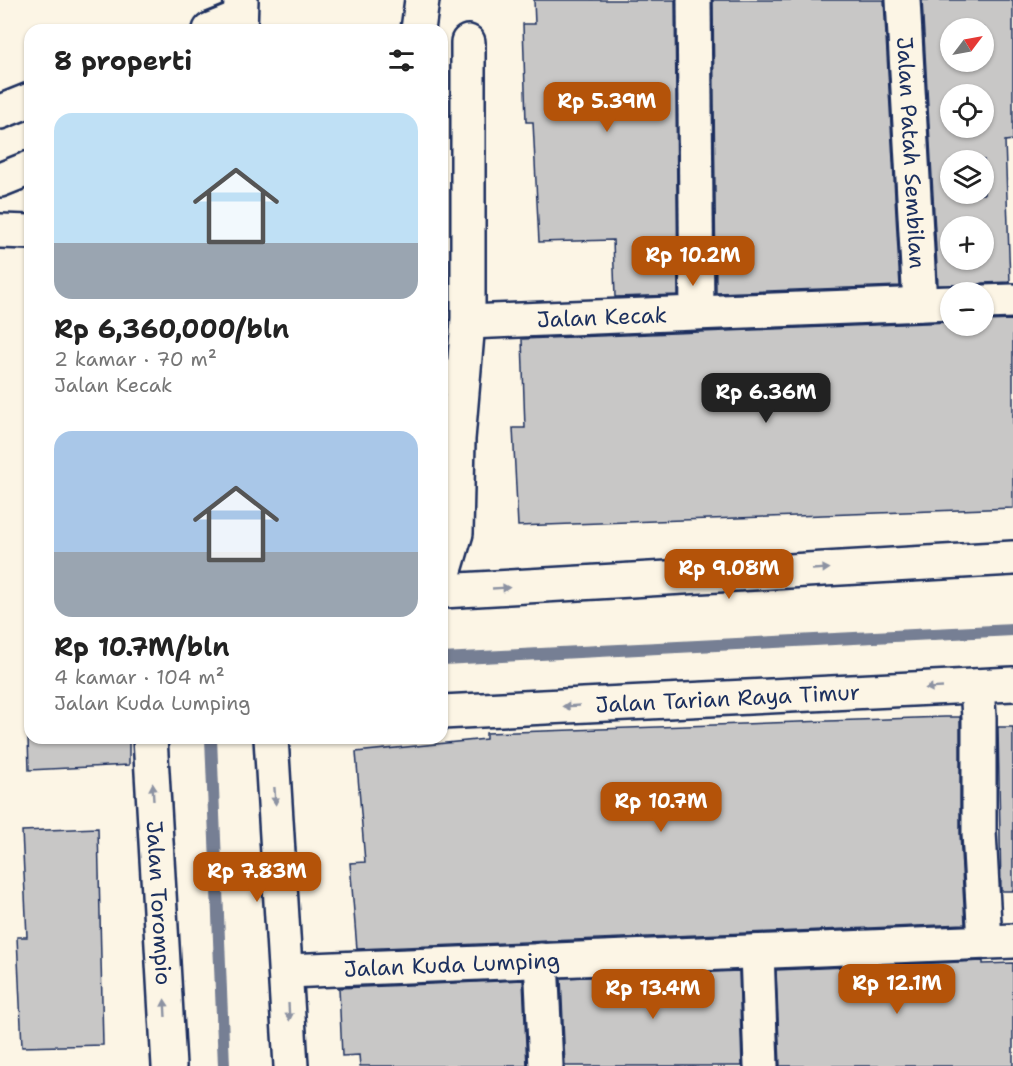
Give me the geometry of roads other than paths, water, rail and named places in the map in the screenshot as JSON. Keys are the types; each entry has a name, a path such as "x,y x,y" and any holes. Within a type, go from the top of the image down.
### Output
{"street":[{"path":"419,24 422,0"},
{"path":"694,0 697,312"},
{"name":"Jalan Patah Sembilan","path":"903,0 935,304"},
{"path":"223,24 240,16"},
{"path":"448,560 456,533 458,439 468,322 468,42"},
{"path":"0,112 24,102"},
{"path":"0,180 24,170"},
{"path":"0,231 24,232"},
{"path":"994,302 1013,301"},
{"name":"Jalan Kecak","path":"468,322 935,304"},
{"path":"448,591 1013,558"},
{"name":"Jalan Tarian Raya Timur","path":"448,712 1013,684"},
{"path":"977,686 980,717 979,832 999,942"},
{"name":"Jalan Torompio","path":"150,744 169,1066"},
{"path":"271,744 291,1066"},
{"name":"Jalan Kuda Lumping","path":"287,971 999,942"},
{"path":"757,952 761,1066"},
{"path":"541,960 546,1066"}],"waterway":[{"path":"448,659 1013,630"},
{"path":"211,744 224,1066"}]}
